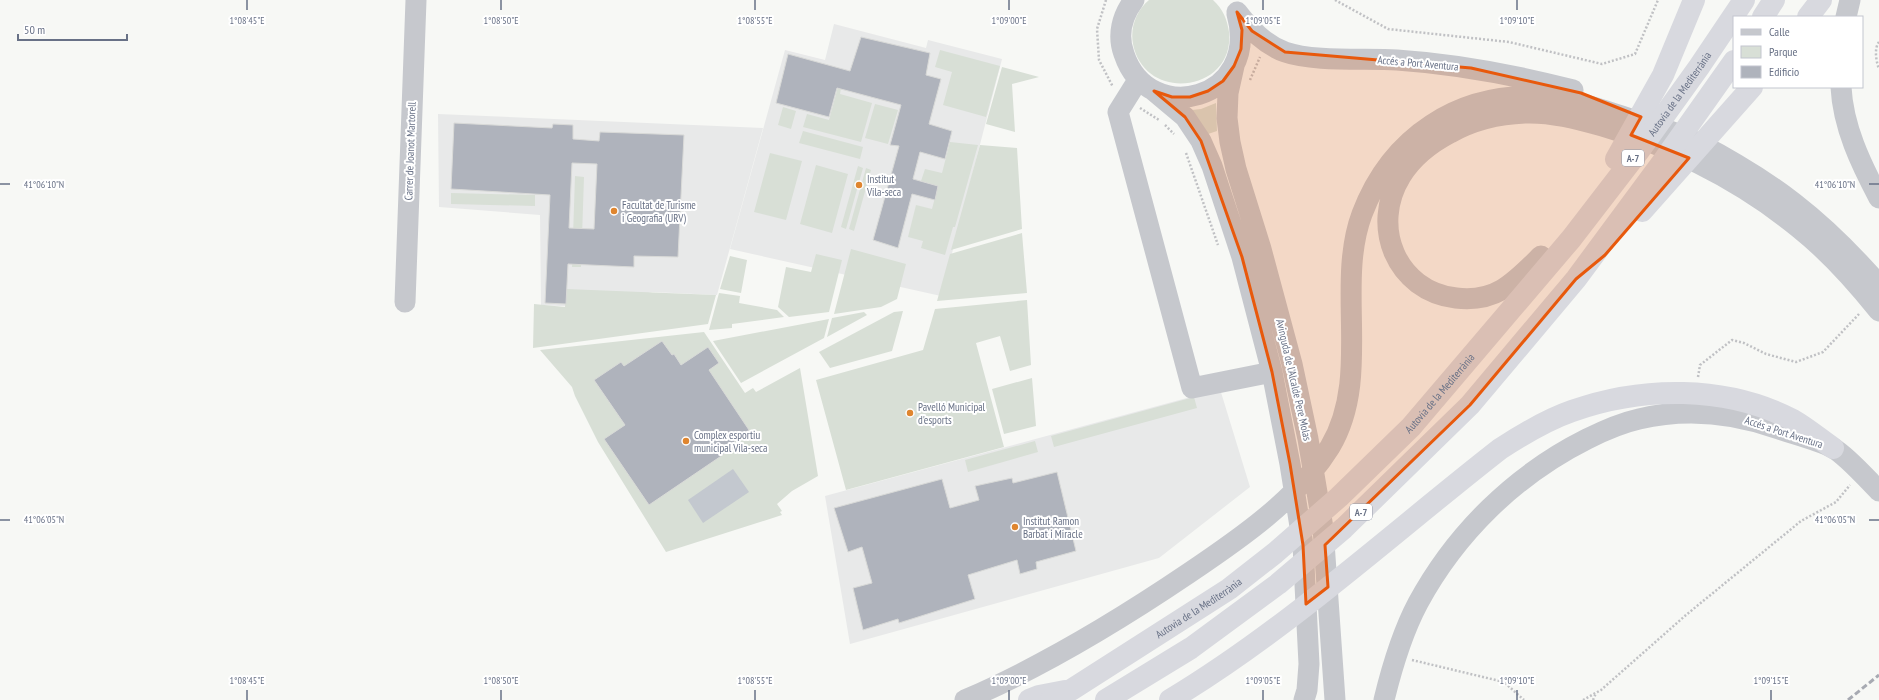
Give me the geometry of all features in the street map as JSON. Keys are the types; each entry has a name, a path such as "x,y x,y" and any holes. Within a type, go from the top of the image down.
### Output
{"highway":[{"path":"1511,308 1514,290 1580,209 1624,148 1663,75 1694,0"},
{"name":"Autovia de la Mediterrània","path":"1733,16 1744,0"},
{"path":"1764,16 1774,0"},
{"path":"1809,16 1821,0"},
{"name":"Autovia de la Mediterrània","path":"1051,700 1071,690 1229,589 1280,548 1360,478 1411,427 1571,239 1638,152 1733,16"},
{"name":"A-7","path":"1106,700 1190,648 1278,584 1344,528 1470,405 1576,279 1664,160 1733,62"},
{"path":"1576,279 1605,255 1751,88"},
{"path":"1170,700 1266,634 1348,572 1500,449 1526,432 1572,411 1605,400 1633,395 1691,393 1716,396 1771,411 1794,421 1833,448"},
{"path":"1029,700 1039,696 1071,690"}],"street":[{"name":"Carrer de Joanot Martorell","path":"405,302 416,0"},
{"path":"1846,16 1850,0"},
{"name":"Avinguda de l'Alcalde Pere Molas","path":"1130,4 1121,28 1121,47 1127,65 1146,85 1185,117 1201,141 1212,166 1242,257 1272,372 1290,464 1303,545 1309,678 1304,700"},
{"path":"1233,6 1242,30 1241,49 1234,66 1223,81 1208,91 1190,97 1172,97 1146,85 1126,100 1118,112 1192,388 1272,372"},
{"name":"Accés a Port Aventura","path":"1233,6 1252,31 1266,42 1285,52 1301,56 1417,62 1500,73 1549,84 1605,113"},
{"name":"Avinguda de l'Alcalde Pere Molas","path":"1234,66 1228,93 1227,118 1230,142 1236,169 1261,249 1292,364 1308,439 1323,528 1336,700"},
{"path":"1841,88 1845,116 1853,144 1879,198"},
{"path":"966,700 1085,640 1153,598 1252,529 1304,479 1329,448 1339,428 1344,411 1351,361 1352,269 1361,216 1377,183 1387,167 1400,151 1416,136 1453,112 1469,105 1489,100 1516,97 1543,97 1577,103 1605,113 1675,133 1728,170 1793,202 1826,229 1860,275 1871,310"},
{"path":"1541,256 1518,279 1497,294 1466,299 1445,297 1433,292 1413,280 1398,262 1392,250 1387,226 1390,200 1394,189 1408,165 1427,148 1451,132 1479,120 1526,113 1557,116 1605,113 1650,142 1696,162 1728,170"},
{"path":"1860,275 1879,285"},
{"name":"Accés a Port Aventura","path":"1384,700 1396,656 1417,604 1430,582 1458,542 1477,521 1524,478 1560,454 1618,425 1639,419 1690,413 1736,417 1763,424 1833,448 1879,491"}],"path":[{"path":"1106,0 1097,29 1100,60 1115,91 1126,100 1161,121 1177,137"},
{"path":"1335,0 1388,28 1509,42 1602,64 1635,54 1658,0"},
{"path":"1249,82 1266,42"},
{"path":"1879,42 1876,45 1876,62 1879,69"},
{"path":"1184,150 1219,247"},
{"path":"1697,381 1700,365 1732,340 1744,343 1766,354 1796,362 1823,352 1871,310"},
{"path":"1583,700 1597,692 1686,615 1801,521 1836,502 1861,473"},
{"path":"1396,656 1504,682 1524,700"},
{"path":"1593,700 1597,692"}],"highlighted area":[{"path":"1237,12 1252,31 1285,52 1471,68 1581,93 1641,117 1631,135 1689,158 1605,255 1576,279 1470,405 1325,545 1328,587 1306,604 1303,545 1290,464 1272,372 1242,257 1201,141 1185,117 1154,91 1172,97 1190,97 1208,91 1223,81 1234,66 1241,49 1242,30"}],"shaded area":[{"name":"Institut Vila-seca","path":"834,24 926,48 928,40 1002,59 941,296 730,249 785,50 825,60"},
{"name":"Facultat de Turisme i Geografia (URV)","path":"438,114 763,128 717,295 652,292 598,308 541,305 540,215 439,207"},
{"name":"Institut Ramon Barbat i Miracle","path":"1220,389 1250,487 1159,558 850,644 825,496"},
{"path":"733,469 749,492 703,523 688,500"}],"green space":[{"path":"1149,0 1213,0 1224,14 1229,32 1227,52 1218,68 1204,78 1188,83 1170,82 1154,76 1141,63 1132,38 1133,26 1137,15 1144,4"},
{"path":"940,50 1000,66 986,117 943,105 952,72 935,67"},
{"path":"1002,67 1039,77 1012,84 1015,132 986,124"},
{"path":"838,87 841,88 840,94 872,103 861,142 803,127 807,114 829,120"},
{"path":"1216,103 1217,131 1208,134 1192,110 1201,109"},
{"path":"875,104 898,110 888,144 865,138"},
{"path":"783,107 796,111 791,129 778,125"},
{"path":"803,131 863,147 860,159 799,143"},
{"path":"950,142 978,145 955,227 953,227 945,255 921,248 923,241 908,237 916,205 932,209 938,186 921,181 925,169 942,173"},
{"path":"980,145 1017,148 1022,229 951,250"},
{"path":"770,153 802,161 786,220 754,212"},
{"path":"816,165 848,174 832,233 800,224"},
{"path":"858,166 863,168 846,229 841,227"},
{"path":"866,168 871,170 854,231 849,229"},
{"path":"575,176 584,177 581,267 572,267"},
{"path":"451,193 535,195 535,206 451,204"},
{"path":"1022,233 1027,293 937,301 950,254"},
{"path":"851,249 906,264 897,299 881,307 834,314"},
{"path":"816,254 842,260 829,312 789,317 778,307 786,267 811,272"},
{"path":"730,256 747,260 741,293 720,289"},
{"path":"566,289 716,295 708,324 533,348 534,304 565,307"},
{"path":"719,293 740,296 739,303 777,310 784,317 732,324 732,328 709,330"},
{"name":"Pavelló Municipal d'esports","path":"1027,300 1031,365 1010,371 1000,336 976,343 1004,447 846,490 816,380 923,350 935,309"},
{"path":"903,311 892,351 830,368 819,352 894,312"},
{"path":"864,312 867,315 827,337 832,318"},
{"path":"829,319 824,338 741,383 713,341"},
{"name":"Complex esportiu municipal Vila-seca","path":"704,332 745,393 753,388 756,392 800,368 818,476 792,491 777,504 782,511 780,512 782,515 666,552 598,442 572,387 540,350"},
{"path":"1032,378 1036,426 1004,434 992,389"},
{"path":"1194,397 1197,408 1054,447 1051,436"},
{"path":"1035,441 1038,452 968,472 965,460"}],"building":[{"path":"861,37 930,53 926,75 941,79 929,124 952,131 945,159 920,152 913,179 938,186 935,200 912,194 898,248 873,240 899,146 890,145 901,105 837,88 829,117 776,103 788,54 850,71"},
{"path":"454,123 552,128 553,124 573,125 573,139 599,141 600,132 684,135 678,257 634,256 634,267 568,264 566,304 545,303 550,195 451,189","holes":["572,163 597,164 594,229 569,228"]},
{"path":"662,341 672,355 674,354 681,365 708,347 719,363 709,370 749,430 734,442 736,446 649,505 604,439 625,425 594,380 621,362 624,366"},
{"path":"1057,472 1076,551 1036,562 1037,569 1020,574 1017,560 968,575 975,599 899,623 898,619 863,630 853,588 872,583 862,547 848,552 834,508 942,479 950,508 979,500 975,486 1012,478 1013,483"}],"railway":[{"path":"1848,700 1879,675"}],"place":[{"name":"Institut Vila-seca","path":"859,185"},
{"name":"Facultat de Turisme i Geografia (URV)","path":"614,211"},
{"name":"Pavelló Municipal d'esports","path":"910,413"},
{"name":"Complex esportiu municipal Vila-seca","path":"686,441"},
{"name":"Institut Ramon Barbat i Miracle","path":"1015,527"}]}
